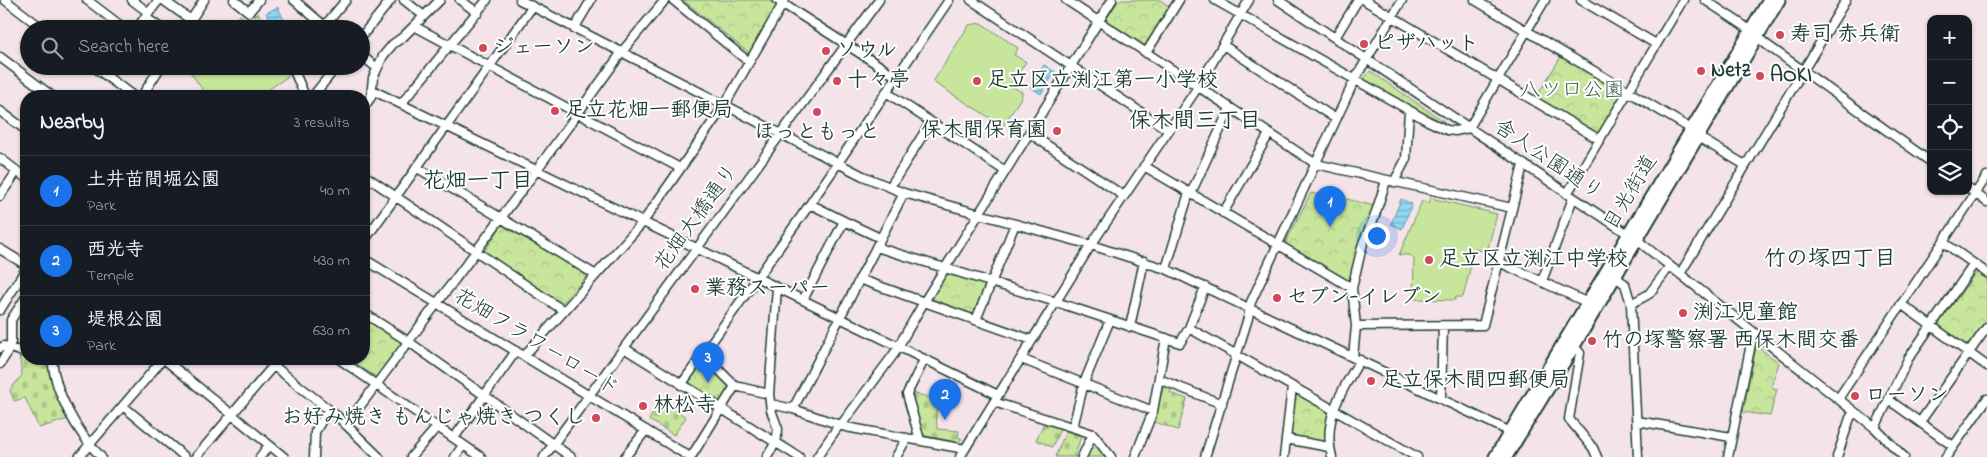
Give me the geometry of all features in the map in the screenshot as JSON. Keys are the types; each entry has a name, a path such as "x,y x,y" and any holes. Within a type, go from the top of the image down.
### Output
{"highway":[{"name":"日光街道","path":"1754,34 1769,0"},
{"name":"日光街道","path":"1506,457 1515,434 1588,302 1632,237 1754,34 1779,0"},
{"name":"日光街道","path":"1496,457 1515,434 1574,346 1615,277 1632,237"}],"street":[{"path":"4,0 31,20"},
{"path":"87,0 113,20"},
{"path":"132,0 152,20"},
{"path":"143,20 159,0"},
{"path":"163,0 191,20 202,1"},
{"path":"234,0 249,12 259,0"},
{"path":"294,0 316,20"},
{"path":"331,20 343,3 334,0"},
{"path":"370,26 391,0"},
{"path":"404,0 424,16"},
{"path":"370,97 374,91 377,68 383,56 393,44 440,0"},
{"path":"460,0 478,13"},
{"path":"400,104 487,0"},
{"path":"520,0 837,164 904,192 979,215 1091,245 1166,269 1515,434"},
{"path":"574,29 591,0"},
{"path":"346,426 622,53 665,0"},
{"path":"673,0 749,62"},
{"name":"花畑大橋通り","path":"544,457 879,0"},
{"path":"681,385 810,204 949,0"},
{"path":"971,0 1168,130"},
{"path":"1066,0 1316,164 1512,208"},
{"path":"818,457 894,354 924,302 1112,0"},
{"path":"1214,0 1409,111 1447,130 1455,131 1469,128 1546,0"},
{"path":"960,457 1091,245 1198,87 1249,0"},
{"name":"舎人公園通り","path":"1278,0 1632,237 1875,428 1904,457"},
{"path":"1335,38 1358,0"},
{"path":"1364,0 1600,140"},
{"path":"1205,457 1237,355 1251,302 1355,79 1402,0"},
{"path":"1475,0 1628,91 1745,166"},
{"path":"1581,0 1656,44"},
{"path":"1542,281 1570,196 1628,91 1683,0"},
{"path":"1705,0 1927,159"},
{"path":"1680,274 1846,0"},
{"path":"524,356 643,222 724,106 781,1 896,77"},
{"path":"1146,53 1175,1"},
{"path":"370,232 532,7"},
{"path":"414,26 680,168"},
{"path":"1223,44 1336,118"},
{"path":"0,58 20,73"},
{"path":"370,62 377,68"},
{"path":"23,75 44,90"},
{"path":"105,75 125,90"},
{"path":"146,90 155,75"},
{"path":"296,75 302,90"},
{"path":"318,90 330,75"},
{"path":"374,91 840,318 996,398 1093,434 1110,457"},
{"path":"886,92 1005,172"},
{"path":"1166,269 1190,193 1230,108"},
{"path":"0,111 20,126"},
{"path":"1332,457 1329,447 1333,410 1357,358 1352,288 1363,243 1390,181 1406,159 1409,111"},
{"path":"890,187 931,122"},
{"path":"1029,133 1124,196"},
{"path":"1223,213 1269,134"},
{"path":"0,158 20,173"},
{"path":"1356,326 1483,325 1523,165"},
{"path":"1144,166 1352,288"},
{"path":"416,167 596,275"},
{"path":"0,196 17,171"},
{"path":"1987,176 1972,191 1987,202"},
{"path":"370,179 564,311"},
{"path":"793,409 904,192"},
{"path":"1838,399 1943,242 1970,195"},
{"path":"810,204 880,238"},
{"path":"803,300 844,221"},
{"path":"976,320 1015,224"},
{"path":"1943,242 1987,273"},
{"path":"876,247 1056,302 1180,343 1189,328 1205,287"},
{"path":"0,249 20,261"},
{"path":"1130,327 1144,261"},
{"path":"1499,262 1588,302"},
{"name":"花畑フラワーロード","path":"370,263 690,457"},
{"path":"1875,428 1908,359 1974,264"},
{"path":"1631,304 1649,294 1670,266"},
{"path":"1615,277 1625,284 1631,304 1638,457"},
{"path":"0,310 20,279"},
{"path":"859,279 1032,340"},
{"path":"767,457 776,442 778,429 769,394 777,288"},
{"path":"1900,304 1987,366"},
{"path":"0,364 11,342 11,320 20,306"},
{"path":"370,317 409,342 571,457"},
{"path":"1072,427 1084,383 1110,320"},
{"path":"1441,398 1443,326"},
{"path":"1920,422 1987,327"},
{"path":"1189,328 1417,457"},
{"path":"1728,457 1752,339 1756,334"},
{"path":"1135,457 1153,411 1166,338"},
{"path":"0,348 4,346 20,352"},
{"path":"1574,346 1580,353 1569,419 1593,448 1597,457"},
{"path":"624,348 799,457"},
{"path":"454,438 516,351"},
{"path":"703,354 735,386 769,394"},
{"path":"1021,359 1153,411"},
{"path":"920,440 907,394 924,360"},
{"path":"53,365 55,379 61,395 89,445 101,457"},
{"path":"79,457 159,365"},
{"path":"172,365 284,457"},
{"path":"349,365 481,457"},
{"path":"196,457 274,366 328,410 378,457"},
{"path":"1159,378 1222,404"},
{"path":"690,457 735,386"},
{"path":"1284,457 1292,387"},
{"path":"1946,457 1987,399"},
{"path":"1889,400 1953,446"},
{"path":"771,404 793,409 840,425 965,449"},
{"path":"123,406 185,457"},
{"path":"314,457 316,432 328,410"},
{"path":"1838,457 1850,418 1854,412"},
{"path":"1637,421 1731,437"},
{"path":"411,457 437,427"},
{"path":"625,457 646,430"},
{"path":"1082,457 1093,434"},
{"path":"896,457 908,438"},
{"path":"1286,439 1329,447"},
{"path":"260,457 269,445"},
{"path":"455,457 464,445"}],"green space":[{"path":"683,0 767,0 777,6 749,53"},
{"path":"1119,0 1160,0 1169,6 1146,45 1107,21"},
{"path":"258,13 262,20 252,20"},
{"path":"240,15 247,20 236,20"},
{"path":"981,23 1018,48 1014,55 1026,62 1012,82 1013,87 1022,92 1022,96 1003,126 933,82 969,25"},
{"name":"八ツ口公園","path":"1562,55 1620,89 1622,94 1599,133 1595,134 1535,99"},
{"path":"1370,71 1445,122 1410,106 1364,79"},
{"path":"192,75 290,75 268,90 203,90"},
{"path":"1311,193 1374,206 1360,239 1351,278 1347,280 1287,245 1286,241"},
{"path":"1431,198 1497,214 1487,252 1475,249 1463,297 1456,297 1455,300 1413,299 1414,259 1410,255 1399,255 1422,201 1429,203"},
{"path":"502,225 585,274 585,278 562,303 558,303 485,253 485,250"},
{"path":"1978,273 1987,279 1987,321 1970,344 1967,345 1940,327 1939,323 1975,274"},
{"path":"947,274 984,283 986,287 974,313 970,315 931,300"},
{"path":"370,322 402,341 402,344 378,378 357,365 370,365"},
{"path":"1756,347 1779,363 1771,387 1777,389 1770,416 1743,412"},
{"path":"702,362 706,362 728,384 729,388 721,401 689,384 689,381"},
{"path":"20,365 48,365 51,381 68,419 39,428 25,398 14,401 10,390 22,375"},
{"path":"954,382 958,384 951,400 950,409 936,410 937,429 959,431 958,437 962,439 957,442 926,436 922,432 911,396 912,393 937,399 947,395"},
{"path":"1164,385 1172,388 1170,393 1187,399 1178,430 1154,422"},
{"path":"1298,394 1328,411 1325,443 1292,437 1290,435 1295,396"},
{"path":"660,401 686,417 674,435 649,420"},
{"path":"1044,423 1060,429 1052,447 1036,440"},
{"path":"1066,431 1081,436 1076,452 1079,454 1077,457 1055,457"},
{"path":"1093,444 1096,444 1105,457 1087,457"}],"water":[{"path":"278,7 284,20 269,20 266,13"},
{"path":"1044,65 1055,72 1041,94 1030,87"},
{"path":"1401,199 1412,204 1402,229 1391,224"}],"place":[{"name":"寿司 赤兵衛","path":"1780,35"},
{"name":"ピザハット","path":"1364,44"},
{"name":"ジェーソン","path":"483,48"},
{"name":"ソウル","path":"826,51"},
{"name":"Netz","path":"1701,71"},
{"name":"AOKI","path":"1760,76"},
{"name":"十々亭","path":"837,81"},
{"name":"足立区立渕江第一小学校","path":"977,81"},
{"name":"足立花畑一郵便局","path":"555,111"},
{"name":"ほっともっと","path":"817,112"},
{"name":"保木間保育園","path":"1057,131"},
{"name":"土井苗間堀公園","path":"1330,227"},
{"name":"足立区立渕江中学校","path":"1429,260"},
{"name":"業務スーパー","path":"695,289"},
{"name":"セブン-イレブン","path":"1277,298"},
{"name":"渕江児童館","path":"1683,313"},
{"name":"竹の塚警察署 西保木間交番","path":"1592,341"},
{"name":"足立保木間四郵便局","path":"1371,381"},
{"name":"堤根公園","path":"708,383"},
{"name":"ローソン","path":"1855,396"},
{"name":"林松寺","path":"643,406"},
{"name":"お好み焼き もんじゃ焼き つくし","path":"596,418"},
{"name":"西光寺","path":"945,420"}],"district":[{"name":"保木間三丁目","path":"1195,122"},
{"name":"花畑一丁目","path":"478,182"},
{"name":"竹の塚四丁目","path":"1830,260"}]}
